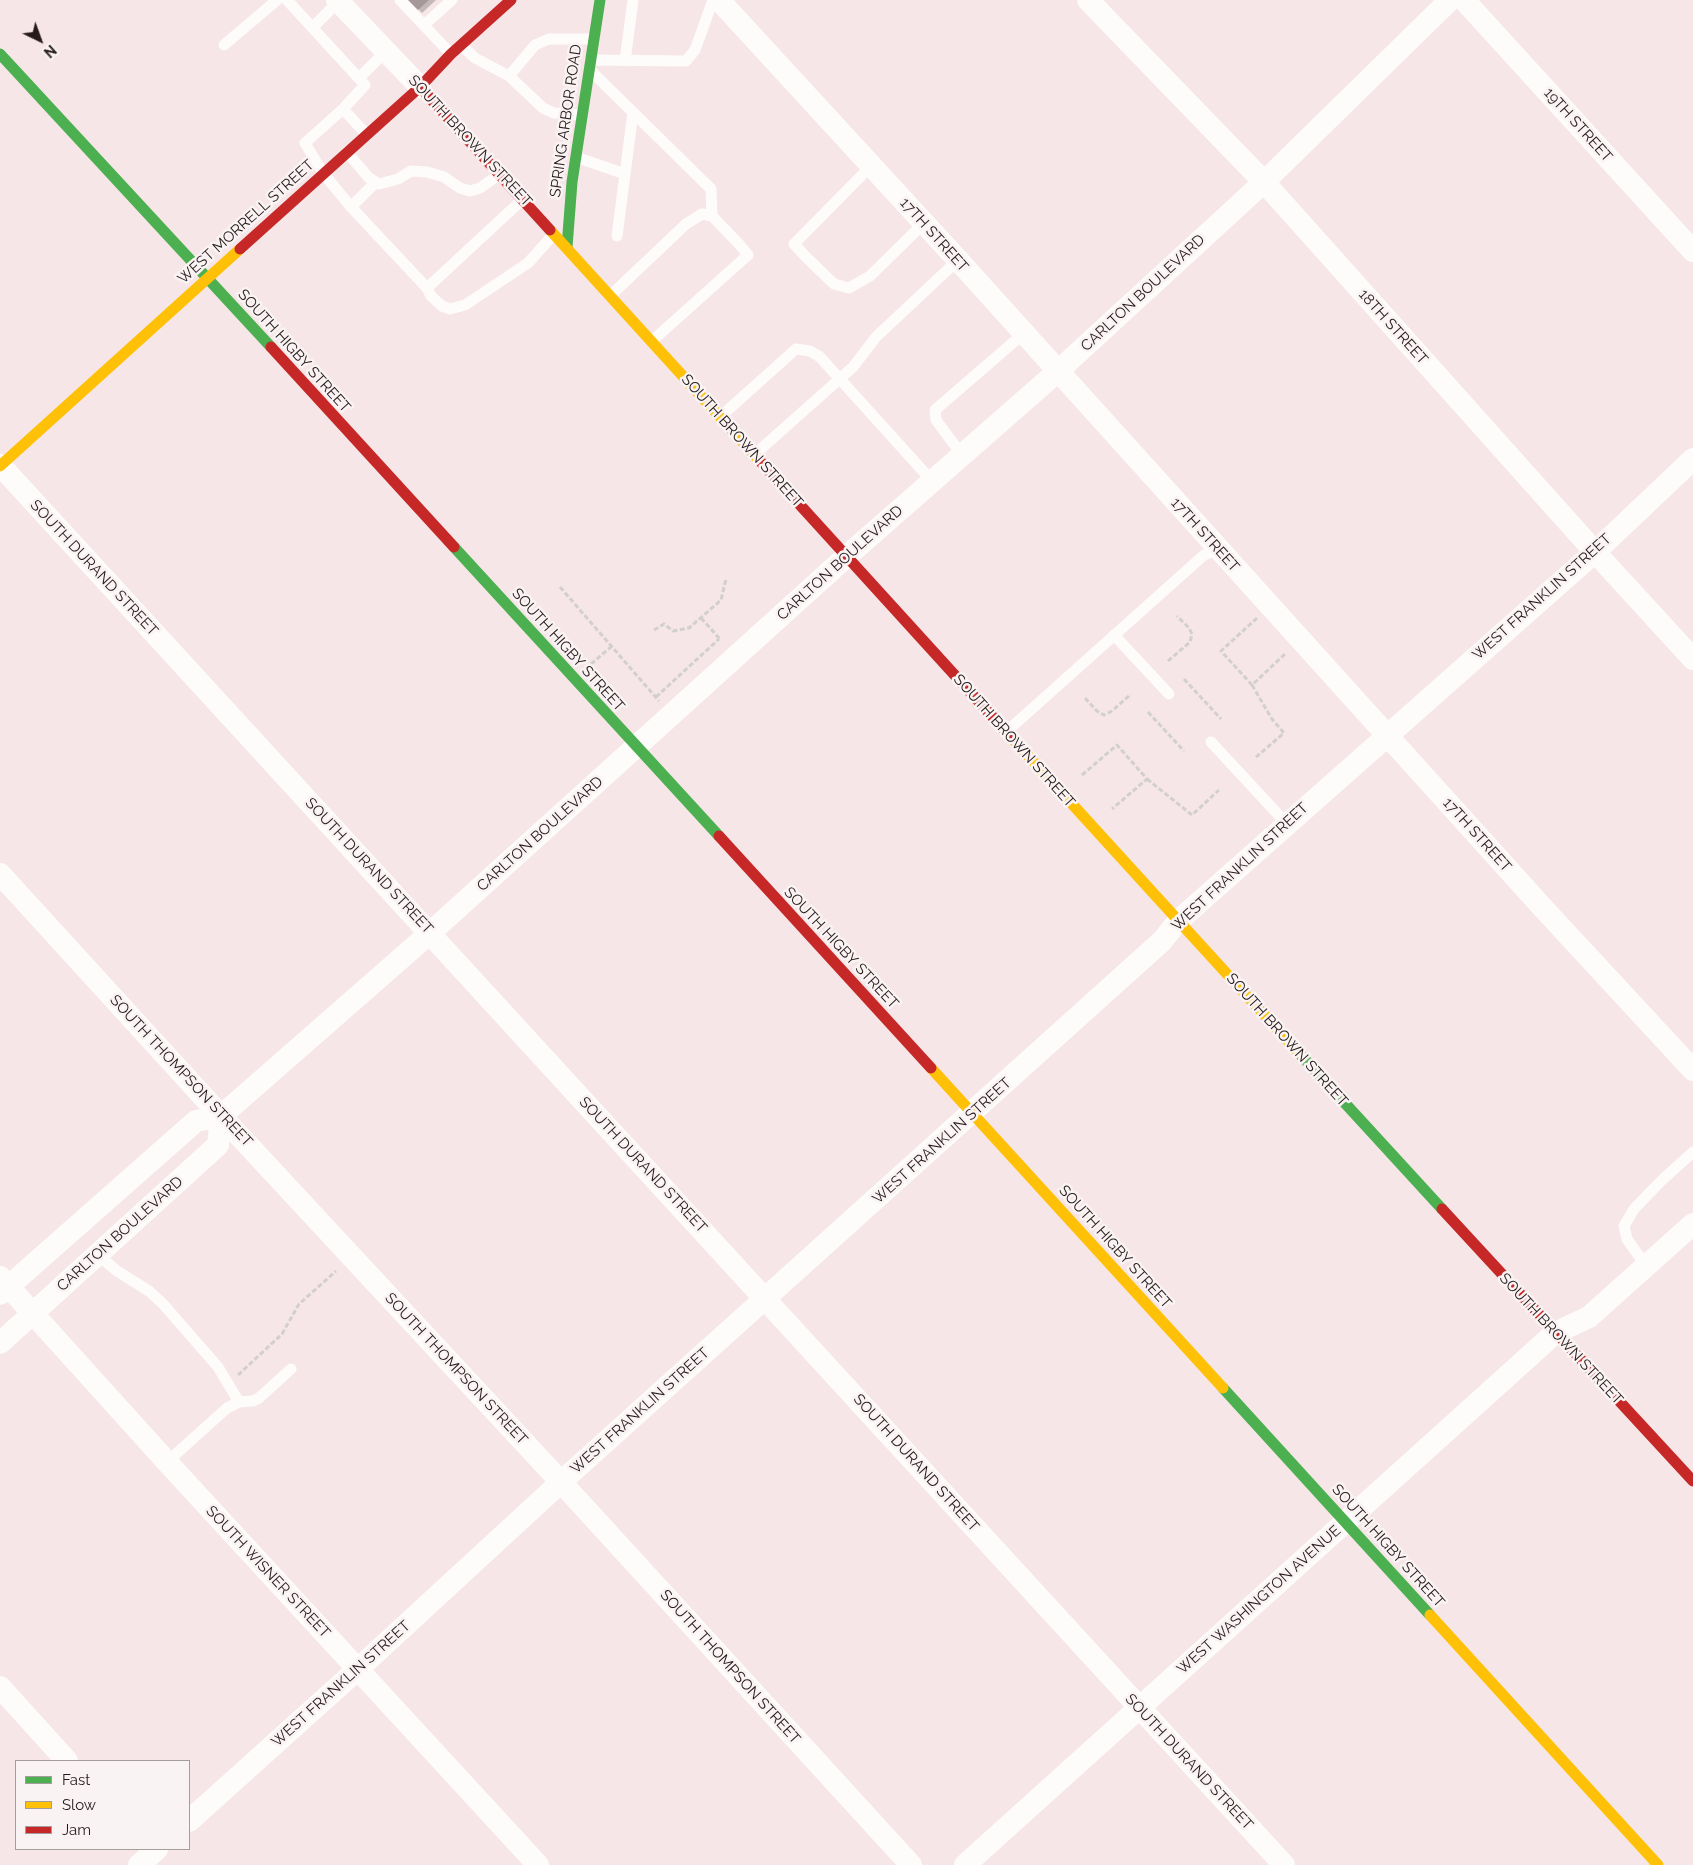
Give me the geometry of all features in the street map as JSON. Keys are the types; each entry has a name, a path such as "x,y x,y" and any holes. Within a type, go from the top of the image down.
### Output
{"street":[{"name":"WEST MORRELL STREET","path":"0,466 207,277 420,87 451,54 511,0"},
{"name":"SPRING ARBOR ROAD","path":"567,247 576,157 592,39 600,0"},
{"name":"17TH STREET","path":"719,0 958,260 1057,372 1543,908 1693,1070"},
{"name":"18TH STREET","path":"1088,0 1264,182 1594,552 1693,659"},
{"name":"CARLTON BOULEVARD","path":"3,1285 196,1121 221,1116 430,933 847,556 1057,372 1264,182 1450,0"},
{"name":"19TH STREET","path":"1464,0 1693,251"},
{"name":"SOUTH BROWN STREET","path":"338,1 420,87 611,295 1178,922 1693,1481"},
{"name":"SOUTH HIGBY STREET","path":"0,54 207,277 1658,1865"},
{"name":"WEST FRANKLIN STREET","path":"190,1820 561,1482 1162,941 1178,922 1594,552 1693,459"},
{"name":"SOUTH DURAND STREET","path":"0,466 1284,1865"},
{"name":"SOUTH THOMPSON STREET","path":"0,874 221,1116 561,1482 911,1865"},
{"name":"CARLTON BOULEVARD","path":"0,1343 218,1145 221,1116"},
{"name":"WEST WASHINGTON AVENUE","path":"965,1865 1556,1333 1589,1317 1693,1224"},
{"name":"SOUTH WISNER STREET","path":"3,1285 34,1313 167,1462 538,1865"},
{"path":"0,1687 67,1760"}],"lane":[{"path":"224,46 277,0"},
{"path":"287,0 365,85 343,109 304,143 323,173 351,207 442,306 450,308 465,304 528,263 554,234"},
{"path":"400,0 451,54"},
{"path":"424,26 452,0"},
{"path":"625,61 634,0"},
{"path":"589,65 625,61 686,60 695,50 714,0"},
{"path":"313,28 338,1"},
{"path":"509,76 535,45 549,39 592,39"},
{"path":"461,45 475,58 498,68 509,76 543,108 554,113 582,115"},
{"path":"359,78 386,51"},
{"path":"589,65 633,112 711,189 712,216"},
{"path":"343,109 367,135"},
{"path":"617,236 633,112"},
{"path":"347,152 369,178 379,184 398,179 411,171 427,172 444,177 460,188 470,191 480,188 500,174"},
{"path":"576,157 625,174"},
{"path":"871,166 794,244 834,284 849,288 870,276 924,223"},
{"path":"351,207 376,182"},
{"path":"427,288 523,199"},
{"path":"611,295 686,224 702,214 712,216 723,226 748,255 652,341"},
{"path":"754,455 840,380 853,367 876,337 958,260"},
{"path":"962,455 936,420 935,410 1023,334"},
{"path":"720,417 796,348 810,351 820,357 932,481"},
{"path":"1006,732 1204,555 1218,549"},
{"path":"1114,635 1169,694"},
{"path":"1211,742 1287,824"},
{"path":"1646,1266 1627,1239 1624,1226 1634,1209 1693,1152"},
{"path":"98,1255 117,1271 149,1291 163,1304 218,1367 238,1402"},
{"path":"167,1462 227,1408 238,1402 253,1401 259,1398 291,1369"}],"path":[{"path":"654,630 664,624 672,631 689,628 721,600 726,580"},
{"path":"560,587 661,703"},
{"path":"1168,661 1190,642 1192,634 1189,628 1177,616"},
{"path":"1256,757 1284,732 1272,719 1252,685 1221,651 1259,616"},
{"path":"700,618 725,645"},
{"path":"656,697 720,639"},
{"path":"591,664 612,646"},
{"path":"1252,685 1290,649"},
{"path":"1184,679 1221,719"},
{"path":"1085,698 1097,712 1104,714 1112,711 1131,694"},
{"path":"1148,712 1184,751"},
{"path":"1082,776 1117,745 1147,779 1192,815 1219,790"},
{"path":"1112,809 1147,779"},
{"path":"228,1385 282,1334 299,1304 336,1271"}],"building":[{"path":"408,0 429,0 418,10"}],"traffic: fast":[{"path":"567,247 572,182 600,0"},
{"path":"0,54 271,347"},
{"path":"454,547 719,836"},
{"path":"1299,1053 1442,1209"},
{"path":"1223,1388 1430,1615"}],"traffic: slow":[{"path":"550,230 760,461"},
{"path":"0,466 240,249"},
{"path":"1011,737 1299,1053"},
{"path":"931,1068 1223,1388"},
{"path":"1430,1615 1658,1865"}],"traffic: jam":[{"path":"240,249 420,87 451,54 511,0"},
{"path":"420,87 550,230"},
{"path":"271,347 454,547"},
{"path":"760,461 1011,737"},
{"path":"719,836 931,1068"},
{"path":"1442,1209 1693,1481"}]}
